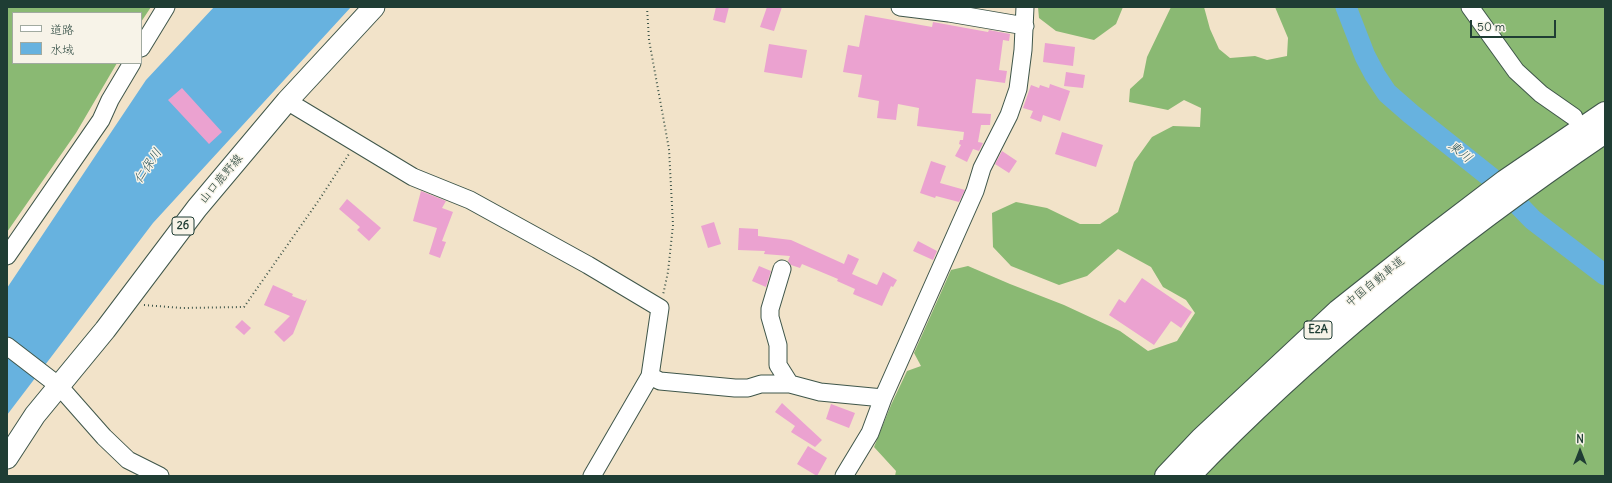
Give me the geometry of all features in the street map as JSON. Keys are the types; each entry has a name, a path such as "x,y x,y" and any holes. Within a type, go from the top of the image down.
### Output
{"highway":[{"name":"中国自動車道","path":"1166,476 1201,439 1338,311 1512,187 1605,113"},
{"name":"中国自動車道","path":"1512,187 1605,132"},
{"name":"中国自動車道","path":"1189,476 1217,446 1276,390 1489,203"}],"main road":[{"name":"山口鹿野線","path":"7,458 35,415 52,380 125,303 197,208 288,101 374,7"}],"street":[{"path":"142,46 166,7"},
{"path":"900,7 949,13 1025,26"},
{"path":"844,476 870,433 883,398 975,191 982,168 1009,115 1018,89 1023,50 1025,7"},
{"path":"1470,7 1516,71 1540,94 1574,117"},
{"path":"7,256 101,120 110,100 131,64"},
{"path":"288,101 414,177 470,200 588,265 660,308 650,376 592,476"},
{"path":"782,269 770,309 770,317 778,345 778,365 790,384"},
{"path":"7,346 52,380 104,437 128,460 160,476"},
{"path":"650,376 660,381 735,388 748,388 761,384 790,384 820,392 883,398"}],"path":[{"path":"647,7 649,40 669,149 673,225 668,272 660,308"},
{"path":"125,303 182,308 244,307 319,200 357,142"}],"green space":[{"path":"7,7 151,7 142,20 142,12 12,12 12,64 116,64 76,133 7,232"},
{"path":"1038,7 1123,7 1116,24 1094,40 1056,31 1039,18"},
{"path":"1171,7 1204,7 1210,29 1219,49 1230,58 1255,56 1267,60 1287,56 1288,38 1275,7 1605,7 1605,476 895,476 896,471 874,447 907,371 921,366 914,353 951,270 968,266 1064,305 1120,331 1148,351 1177,341 1195,313 1186,300 1163,287 1151,267 1118,249 1087,276 1059,285 1011,266 993,247 992,213 1016,202 1047,208 1080,224 1100,224 1118,212 1134,162 1152,137 1173,126 1200,127 1201,108 1184,100 1168,110 1129,102 1130,89 1143,77 1147,57"}],"water":[{"name":"仁保川","path":"214,7 351,7 153,223 7,415 7,288 146,80"}],"building":[{"path":"716,7 729,7 725,23 713,20"},
{"path":"767,7 782,7 774,31 760,27"},
{"path":"865,15 932,27 933,22 988,32 989,30 1010,34 1009,41 1003,40 999,70 1007,71 1005,83 976,79 972,113 991,114 990,125 981,125 978,142 983,143 979,151 973,149 967,162 955,156 961,145 959,144 960,140 963,140 964,132 917,126 919,108 898,104 896,120 877,118 879,101 858,97 862,75 843,72 848,45 859,47"},
{"path":"1045,43 1075,47 1073,66 1043,62"},
{"path":"769,44 807,50 802,78 764,72"},
{"path":"1066,72 1085,75 1083,88 1064,86"},
{"path":"1050,84 1070,91 1060,121 1043,115 1041,122 1030,118 1033,111 1023,108 1031,85 1039,88 1040,85 1049,88"},
{"path":"182,88 222,132 209,144 168,100"},
{"path":"1062,132 1103,145 1096,167 1055,154"},
{"path":"1002,151 1017,161 1009,173 995,164"},
{"path":"931,161 946,166 940,183 965,190 959,202 936,196 935,198 920,193"},
{"path":"421,191 446,201 442,208 453,212 442,241 446,242 440,258 429,254 437,228 413,221"},
{"path":"347,199 381,228 369,241 357,230 360,227 339,209"},
{"path":"714,222 721,244 708,248 701,226"},
{"path":"739,228 758,229 758,236 791,240 844,264 848,254 859,259 852,274 877,285 883,272 897,280 893,287 891,286 882,306 853,294 855,289 837,281 838,279 802,264 800,268 791,265 788,261 790,256 764,254 765,251 738,250"},
{"path":"918,241 937,251 933,260 913,251"},
{"path":"759,266 771,271 766,287 752,281"},
{"path":"1142,278 1192,312 1181,328 1171,321 1154,345 1109,315 1119,299 1125,303"},
{"path":"273,285 293,294 292,296 305,301 307,299 293,334 284,342 274,332 290,316 264,305"},
{"path":"242,320 251,328 244,335 235,327"},
{"path":"782,403 822,440 815,447 791,432 795,426 775,412"},
{"path":"831,404 855,413 849,428 826,419"},
{"path":"808,446 827,458 817,476 797,464"}],"waterway":[{"name":"東川","path":"1346,7 1365,56 1387,93 1494,180 1533,220 1605,275"}]}
